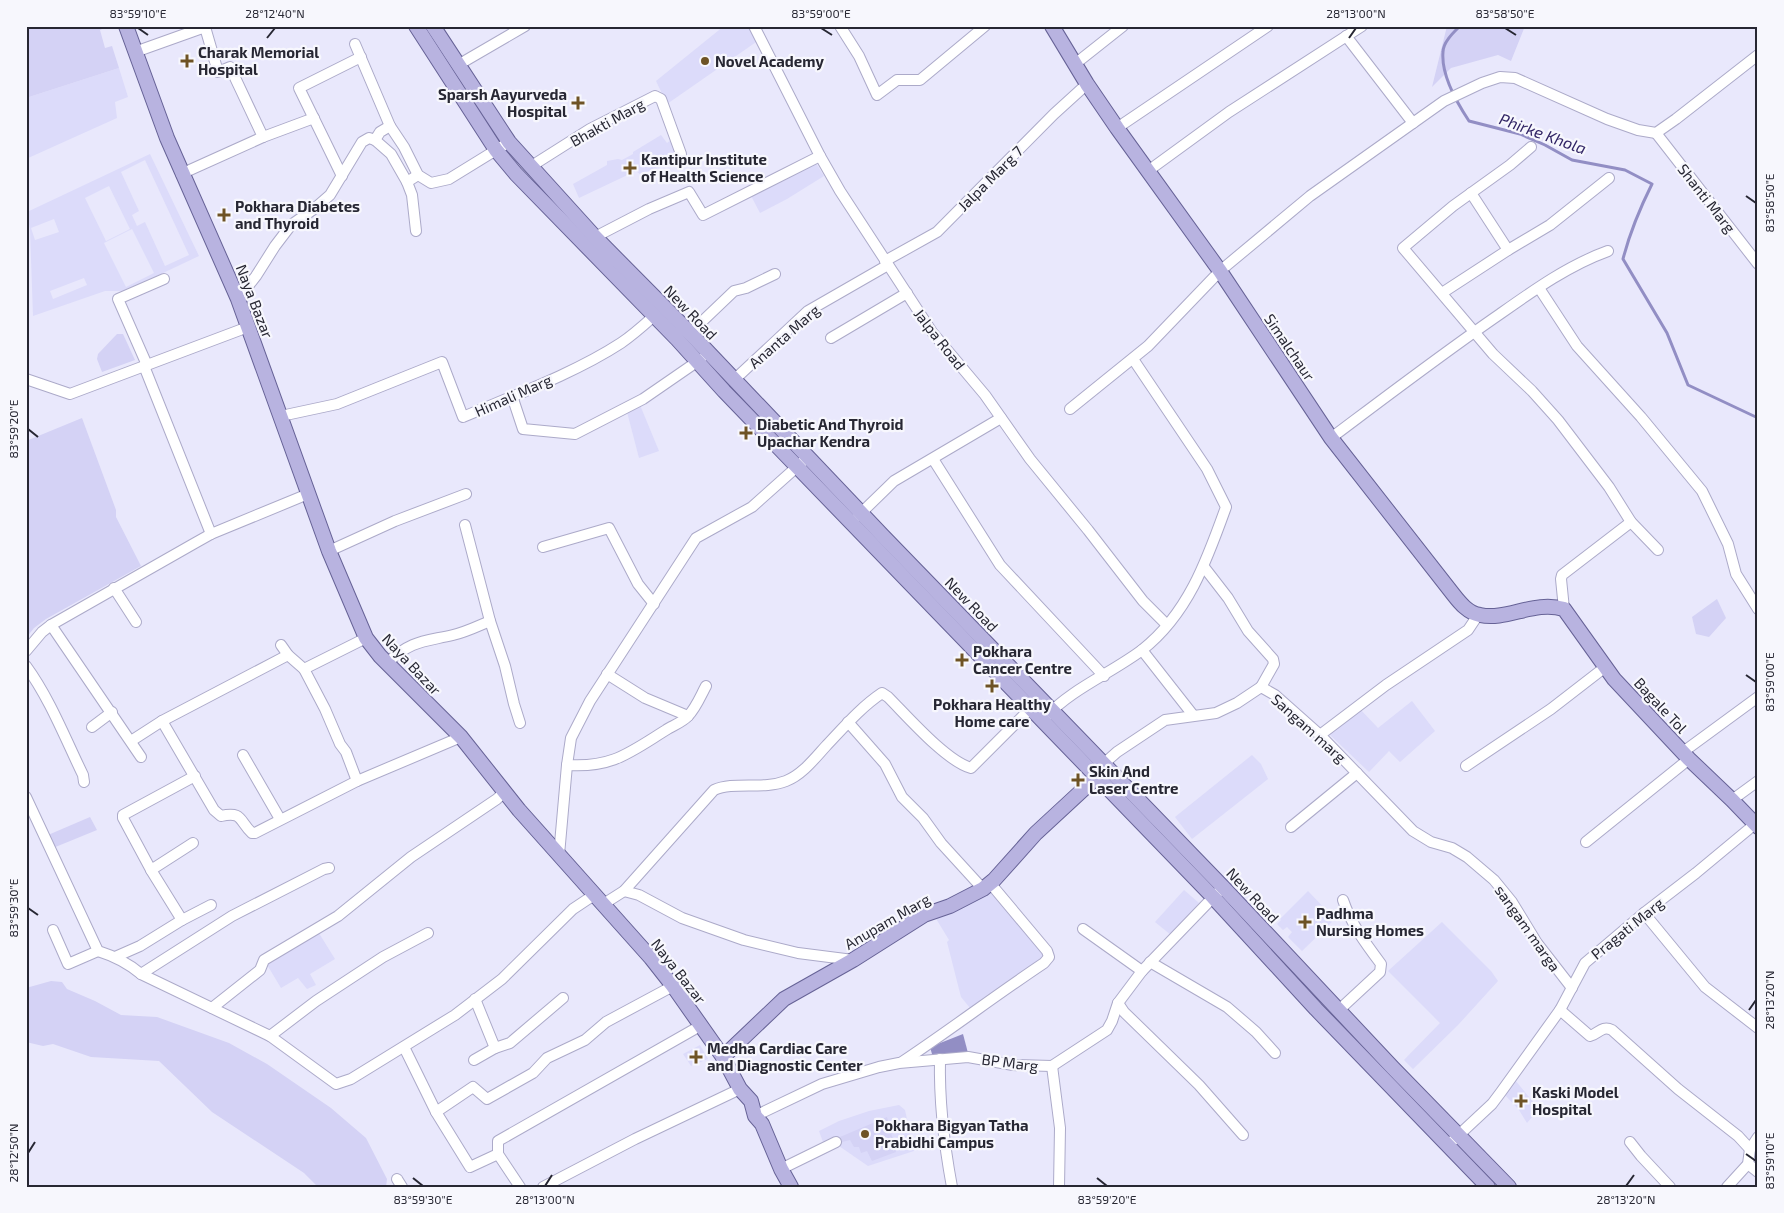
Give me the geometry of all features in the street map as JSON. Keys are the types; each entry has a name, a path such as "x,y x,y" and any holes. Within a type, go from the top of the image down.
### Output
{"main road":[{"name":"Naya Bazar","path":"126,26 182,174 238,299 329,550 366,638 387,663 461,737 504,792 651,958 673,986 722,1057 740,1089 751,1101 755,1116 762,1124 781,1169 791,1187"},
{"name":"New Road","path":"416,26 496,150 516,174 797,467 856,517"},
{"name":"New Road","path":"433,26 509,142 530,167 595,237 808,457 856,517 1035,704 1042,722 1100,771 1224,887 1509,1187"},
{"name":"Simalchaur","path":"1052,26 1087,84 1220,271 1331,438 1453,594 1465,608 1478,615"},
{"path":"1478,615 1503,614 1547,605 1564,609"},
{"name":"Bagale Tol","path":"1564,609 1604,668 1686,756 1756,825"},
{"name":"New Road","path":"1035,704 1052,711 1100,771 1213,897 1316,1009 1447,1146 1481,1185"},
{"name":"Anupam Marg","path":"722,1057 784,999 853,960 924,915 950,906 986,886 1036,833 1100,771"}],"street":[{"path":"458,65 526,26"},
{"name":"Jalpa Road","path":"754,26 820,156 932,332 985,395 1030,459 1143,601 1167,625"},
{"path":"840,26 855,50 877,95 897,80 920,80 985,26"},
{"path":"1074,64 1123,26"},
{"path":"1117,128 1268,26"},
{"path":"1148,171 1229,112 1362,26"},
{"path":"135,52 205,27 218,72 230,67 263,137"},
{"path":"1346,36 1413,123"},
{"path":"355,44 390,126 404,147 418,175 431,183 449,179 509,142"},
{"path":"1070,409 1148,346 1220,271 1310,196 1444,101 1482,83 1500,77 1516,78 1607,119 1646,132 1656,132 1676,119 1758,54"},
{"path":"342,176 299,88 361,57"},
{"name":"Jalpa Marg 7","path":"887,263 937,232 1047,120 1087,84"},
{"name":"Bhakti Marg","path":"530,167 590,129 655,96 661,99 680,154"},
{"path":"182,174 263,137 314,118"},
{"path":"375,140 380,132 390,126"},
{"name":"Shanti Marg","path":"1656,132 1758,264"},
{"path":"238,299 256,276 274,246 291,225 330,195 362,142 369,138 375,140 391,154 407,182 412,195 416,231"},
{"path":"1531,147 1510,165 1453,206 1403,248 1495,357 1532,391 1558,420 1609,486 1631,522 1658,550"},
{"path":"595,237 649,209 689,192 703,215 820,156"},
{"path":"407,182 418,175"},
{"path":"1442,293 1508,250 1550,226 1609,178"},
{"path":"1472,193 1508,250"},
{"path":"1331,438 1473,332 1584,259 1608,251"},
{"name":"Ananta Marg","path":"734,380 808,311 887,263"},
{"path":"690,333 734,291 746,288 775,274"},
{"path":"164,278 118,299 211,534"},
{"path":"1539,288 1577,346 1641,417 1702,491 1728,544 1736,574 1758,609"},
{"path":"831,338 906,293"},
{"name":"Himali Marg","path":"281,416 337,404 442,362 464,416 592,360 623,342 654,316"},
{"path":"26,380 70,394 248,327"},
{"path":"512,396 523,429 576,434 643,399 709,354"},
{"path":"1042,722 1069,697 1142,650 1173,619 1204,567 1226,507 1208,469 1133,359"},
{"path":"856,517 894,481 1001,418"},
{"path":"559,855 571,738 579,720 607,674 696,538 752,507 808,457"},
{"path":"933,459 1000,565 1104,676"},
{"path":"26,651 42,632 51,625 114,588 211,534 308,494"},
{"path":"329,550 466,494"},
{"path":"1564,609 1562,576 1631,522"},
{"path":"465,525 490,621 505,666 520,723"},
{"path":"543,547 609,528 638,584 654,604"},
{"path":"1204,567 1228,598 1248,631 1273,659 1274,664 1261,687"},
{"path":"114,588 136,622"},
{"path":"1320,735 1386,685 1468,630 1478,615"},
{"path":"387,663 399,652 421,641 454,635 490,621"},
{"path":"51,625 141,756"},
{"path":"304,669 366,638"},
{"path":"281,645 288,655 304,669 325,709 340,744 346,752 357,780"},
{"path":"1142,650 1193,715"},
{"path":"131,741 162,721 288,655"},
{"path":"26,666 38,683 83,775 84,782"},
{"path":"1466,766 1550,709 1604,668"},
{"path":"607,674 645,698 688,716"},
{"path":"567,765 588,766 603,764 622,757 688,716 706,686"},
{"name":"Sangam marg","path":"1100,771 1117,752 1165,720 1216,713 1238,703 1261,687 1275,695 1320,735 1413,831 1431,842"},
{"path":"624,892 714,790 720,787 761,786 786,781 807,767 848,722 882,693 939,747 964,766 971,768 1035,704"},
{"path":"1586,842 1758,697"},
{"path":"92,727 112,712"},
{"path":"162,721 217,814 222,816 232,813 237,815 252,833 357,780 461,737"},
{"path":"848,722 885,764 902,796 923,818 941,843 986,886 1047,951 1049,957 1044,963 992,998 947,1032 899,1063"},
{"path":"243,755 280,819"},
{"path":"1290,827 1357,772"},
{"path":"182,920 151,870 123,815 194,776"},
{"path":"1732,800 1758,781"},
{"path":"212,1008 260,970 264,960 338,916 411,857 497,799 504,792"},
{"path":"26,796 98,951"},
{"name":"Pragati Marg","path":"1447,1146 1492,1104 1560,1010 1585,963 1644,913 1756,825"},
{"name":"sangam marga","path":"1431,842 1452,848 1467,856 1494,880 1512,902 1537,943 1572,988"},
{"path":"151,870 193,843"},
{"path":"141,974 232,916 329,868"},
{"name":"BP Marg","path":"755,1116 822,1084 899,1063 968,1057 1013,1065 1052,1066 1107,1030 1118,1003 1142,971 1224,887"},
{"path":"53,930 68,964 98,951 115,957 132,966 141,974 270,1036 336,1084 351,1079 404,1047 475,999 502,979 573,909 624,892 639,895 682,918 744,940 798,953 853,960"},
{"path":"1339,1010 1382,968 1347,914 1343,900"},
{"path":"115,957 140,946 182,920 212,905"},
{"path":"1644,913 1704,988 1758,1028"},
{"path":"1083,929 1142,971"},
{"path":"270,1036 316,1001 383,957 428,933"},
{"path":"1150,962 1227,1007 1256,1032 1275,1053"},
{"path":"436,1112 473,1087 487,1099 533,1073 547,1058 585,1040 606,1022 673,986"},
{"path":"474,1060 495,1048 510,1043 563,998"},
{"path":"475,999 495,1048"},
{"path":"1118,1003 1124,1012 1198,1085 1243,1135"},
{"path":"1560,1010 1590,1036 1603,1029 1612,1030 1678,1089 1738,1136 1750,1150"},
{"path":"520,1187 498,1154 498,1141 700,1026"},
{"path":"404,1047 436,1112 470,1167 498,1154"},
{"path":"940,1059 940,1092 945,1153 952,1187"},
{"path":"1052,1066 1060,1128 1059,1187"},
{"path":"543,1187 635,1138 740,1089"},
{"path":"1727,1187 1748,1164 1750,1150 1758,1137"},
{"path":"781,1169 836,1142"},
{"path":"1630,1142 1670,1187"},
{"path":"1748,1164 1758,1172"}],"shaded area":[{"path":"26,26 103,26 104,28 100,30 105,48 112,46 119,68 26,98"},
{"name":"Novel Academy","path":"724,26 750,26 759,40 667,104 656,81"},
{"path":"1447,26 1525,26 1511,61 1498,55 1451,68 1432,87"},
{"path":"119,68 128,97 115,102 117,118 26,159 26,98"},
{"name":"Kantipur Institute of Health Science","path":"661,135 667,143 674,138 681,160 640,174 636,171 579,198 573,184 607,165 607,161 622,160"},
{"path":"150,154 199,256 125,291 105,291 33,316 30,230 27,212","holes":["145,160 189,255 165,266 145,222 137,226 132,215 139,211 121,172","109,186 130,229 106,241 85,198","54,219 59,232 35,240 31,228","132,229 154,273 126,287 104,243","84,278 87,285 53,299 50,291"]},
{"path":"814,160 824,176 760,213 749,192"},
{"path":"117,334 123,334 135,360 102,372 97,359 98,354"},
{"path":"640,405 659,451 639,458 627,412"},
{"path":"82,418 116,510 116,517 141,566 46,619 34,628 26,638 26,441"},
{"path":"1717,599 1726,618 1709,637 1696,634 1692,617"},
{"path":"1412,701 1435,731 1400,762 1389,751 1369,772 1328,733 1358,707 1378,728"},
{"path":"1252,755 1261,764 1268,779 1192,839 1175,817"},
{"path":"90,817 97,830 53,848 48,835"},
{"path":"990,889 1018,919 1045,957 970,1008 961,997 947,942 949,940 935,917"},
{"path":"1184,890 1199,903 1171,935 1155,922"},
{"name":"Padhma Nursing Homes","path":"1308,891 1328,912 1331,909 1338,916 1302,951 1288,937 1292,932 1287,927 1283,930 1277,924"},
{"path":"1442,922 1491,971 1498,981 1458,1025 1413,1069 1404,1060 1440,1023 1388,971"},
{"path":"317,930 335,959 310,974 316,985 307,989 298,978 281,988 266,963"},
{"path":"51,981 62,982 67,989 121,1015 157,1017 229,1043 267,1064 331,1108 366,1138 387,1179 386,1187 318,1187 304,1173 212,1112 159,1061 91,1057 53,1044 43,1046 26,1042 26,988"},
{"path":"963,1034 968,1053 932,1054 930,1047"},
{"name":"Medha Cardiac Care and Diagnostic Center","path":"700,1045 708,1059 691,1066 683,1054"},
{"name":"Kaski Model Hospital","path":"1515,1080 1539,1109 1527,1123 1519,1110 1505,1095"},
{"name":"Pokhara Bigyan Tatha Prabidhi Campus","path":"899,1105 905,1110 914,1151 868,1166 839,1146 836,1137 823,1142 819,1131 839,1121 869,1111"},
{"path":"887,1117 896,1152 872,1161 867,1151 861,1153 859,1147 854,1147 850,1140 842,1142 840,1137"}],"waterway":[{"name":"Phirke Khola","path":"1460,26 1443,48 1443,61 1447,79 1469,121 1520,134 1572,160 1625,170 1652,184 1636,220 1623,259 1667,333 1688,385 1758,418"}],"place":[{"name":"Charak Memorial Hospital","path":"187,61"},
{"name":"Novel Academy","path":"705,61"},
{"name":"Sparsh Aayurveda Hospital","path":"578,103"},
{"name":"Kantipur Institute of Health Science","path":"630,168"},
{"name":"Pokhara Diabetes and Thyroid","path":"224,215"},
{"name":"Diabetic And Thyroid Upachar Kendra","path":"746,433"},
{"name":"Pokhara Cancer Centre","path":"962,660"},
{"name":"Pokhara Healthy Home care","path":"992,686"},
{"name":"Skin And Laser Centre","path":"1078,780"},
{"name":"Padhma Nursing Homes","path":"1305,922"},
{"name":"Medha Cardiac Care and Diagnostic Center","path":"696,1057"},
{"name":"Kaski Model Hospital","path":"1521,1101"},
{"name":"Pokhara Bigyan Tatha Prabidhi Campus","path":"865,1134"}]}
